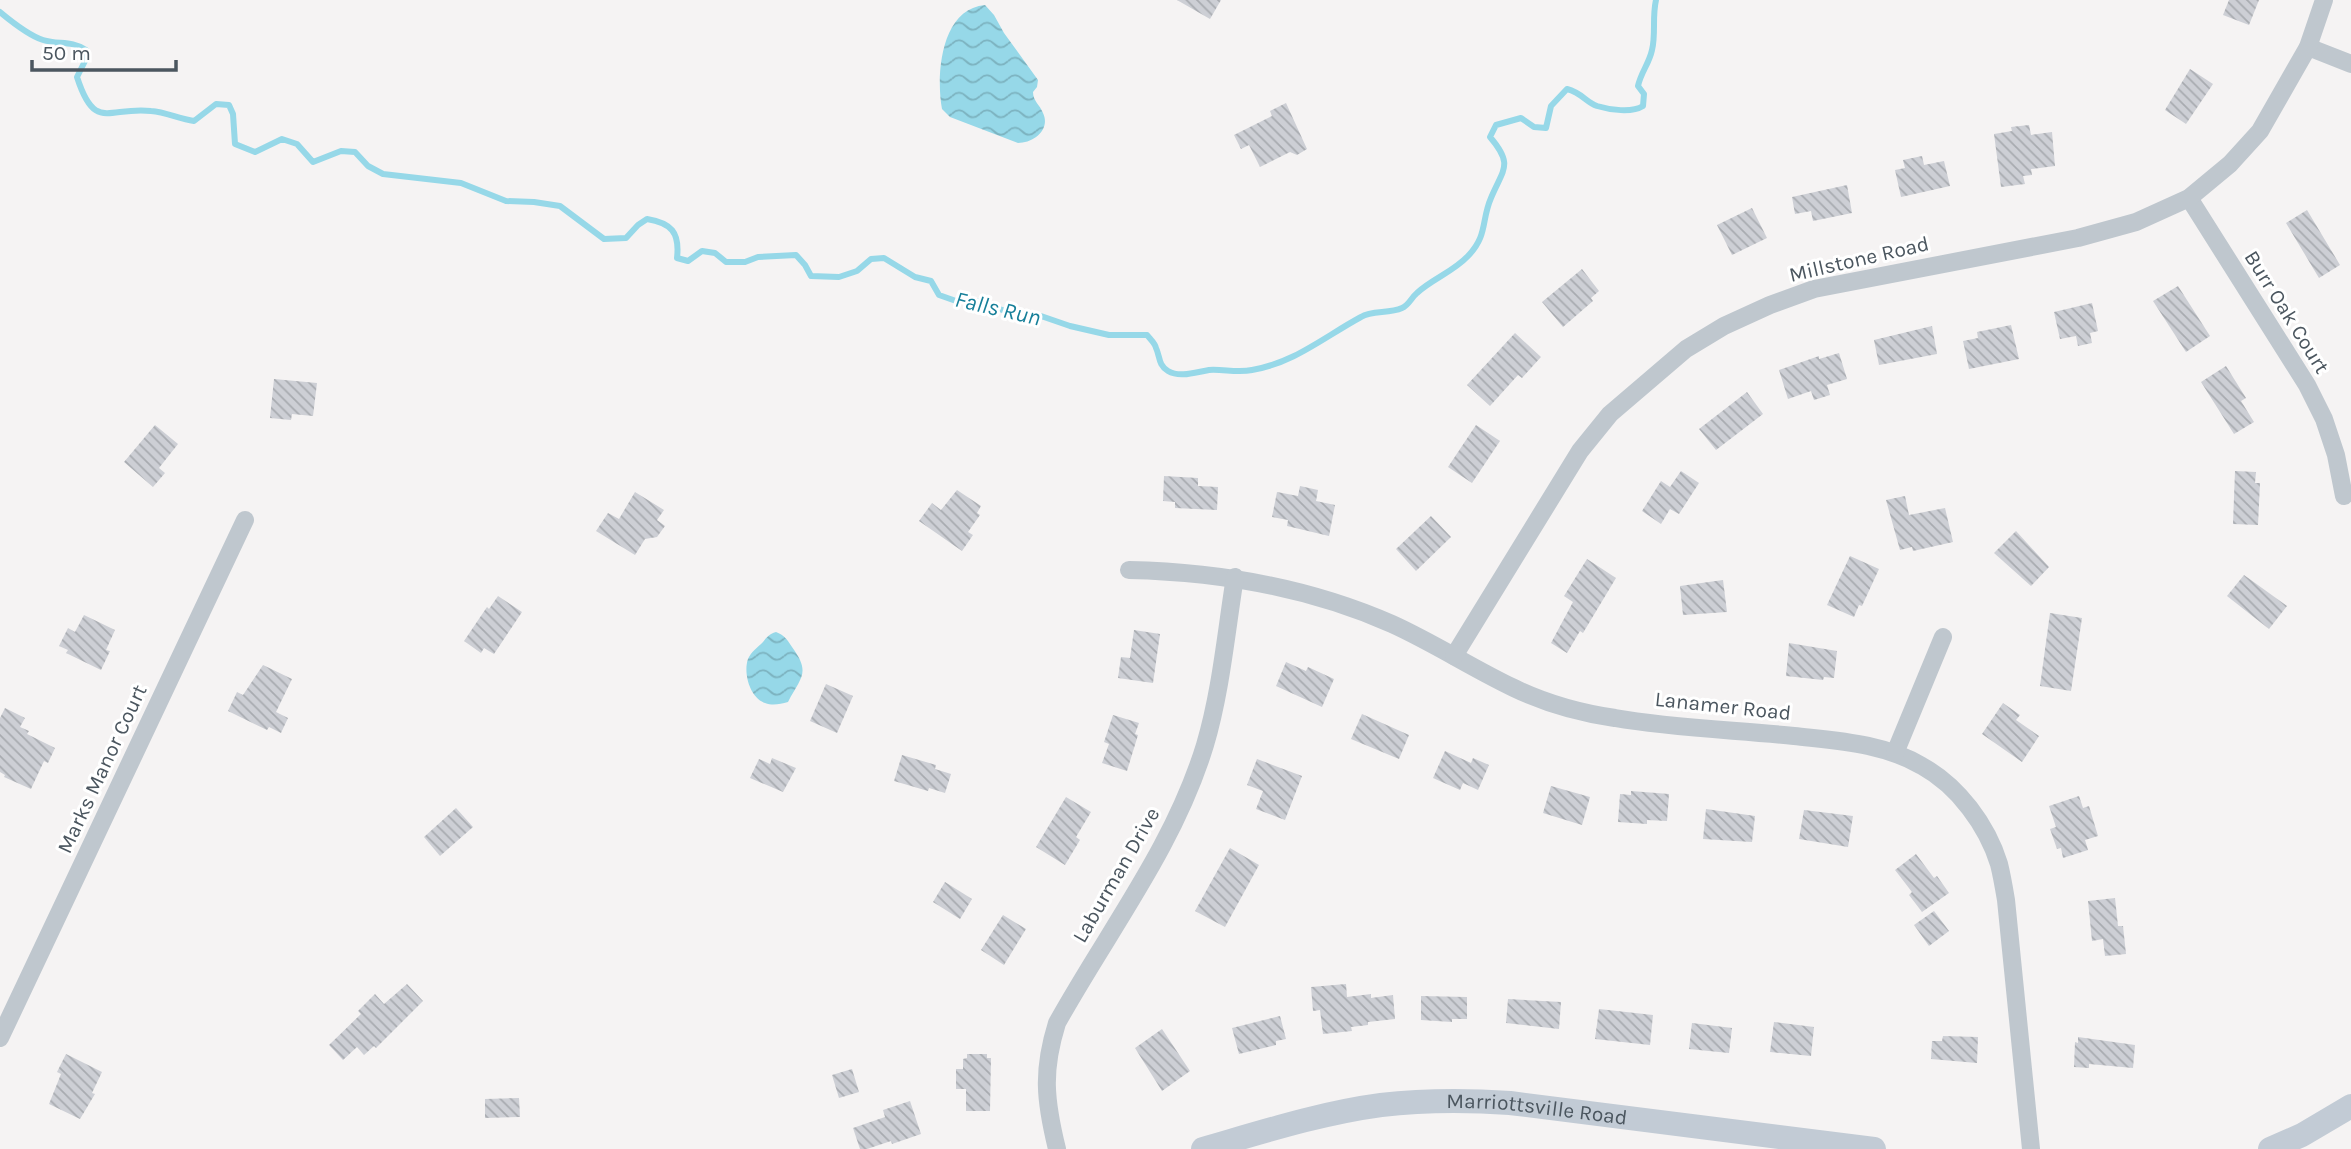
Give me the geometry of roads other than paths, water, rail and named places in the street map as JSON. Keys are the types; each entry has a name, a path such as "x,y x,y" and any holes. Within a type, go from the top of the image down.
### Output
{"main road":[{"name":"Marriottsville Road","path":"1203,1149 1339,1112 1379,1105 1450,1100 1510,1103 1874,1149"},
{"path":"2270,1149 2302,1135 2351,1106"}],"street":[{"name":"Millstone Road","path":"1454,656 1580,451 1610,414 1686,349 1724,326 1769,304 1814,289 2078,238 2136,222 2189,198 2230,164 2260,131 2308,47 2324,0"},
{"path":"2308,47 2351,64"},
{"name":"Burr Oak Court","path":"2189,198 2307,385 2328,431 2344,496"},
{"name":"Marks Manor Court","path":"0,1038 245,520"},
{"name":"Lanamer Road","path":"1129,570 1180,571 1235,577 1340,603 1393,625 1515,689 1563,706 1615,718 1855,743 1895,753 1924,767 1967,804 1987,834 1999,864 2006,900 2031,1149"},
{"name":"Laburman Drive","path":"1057,1149 1049,1116 1046,1085 1048,1053 1062,1014 1154,862 1189,787 1205,746 1218,693 1235,577"},
{"path":"1895,753 1943,637"}],"water":[{"path":"985,5 1038,80 1033,95 1043,113 1045,125 1035,138 1029,141 1018,143 950,117 942,109 941,63 950,31 958,18 970,9"},
{"path":"776,632 789,642 803,669 788,702 771,704 755,696 747,678 747,665 753,652 768,636"}],"waterway":[{"name":"Falls Run","path":"0,12 37,38 75,45 86,50 86,59 77,77 90,105 97,111 151,111 194,121 216,104 229,105 233,114 235,144 255,152 282,139 297,144 313,162 341,151 355,152 368,166 383,174 461,183 506,201 560,206 604,239 626,238 647,219 655,221 672,230 677,242 677,258 688,261 702,251 715,253 726,262 796,255 811,276 839,277 857,271 871,259 884,258 915,277 931,281 939,295 956,301 977,301 1008,312 1041,316 1109,335 1147,335 1155,344 1165,369 1183,374 1209,370 1247,371 1282,362 1365,315 1404,307 1423,288 1462,262 1479,241 1488,206 1504,167 1502,154 1490,137 1496,125 1521,118 1534,127 1546,128 1551,106 1567,89 1593,104 1614,110 1643,106 1644,94 1638,86 1652,50 1656,0"}]}
